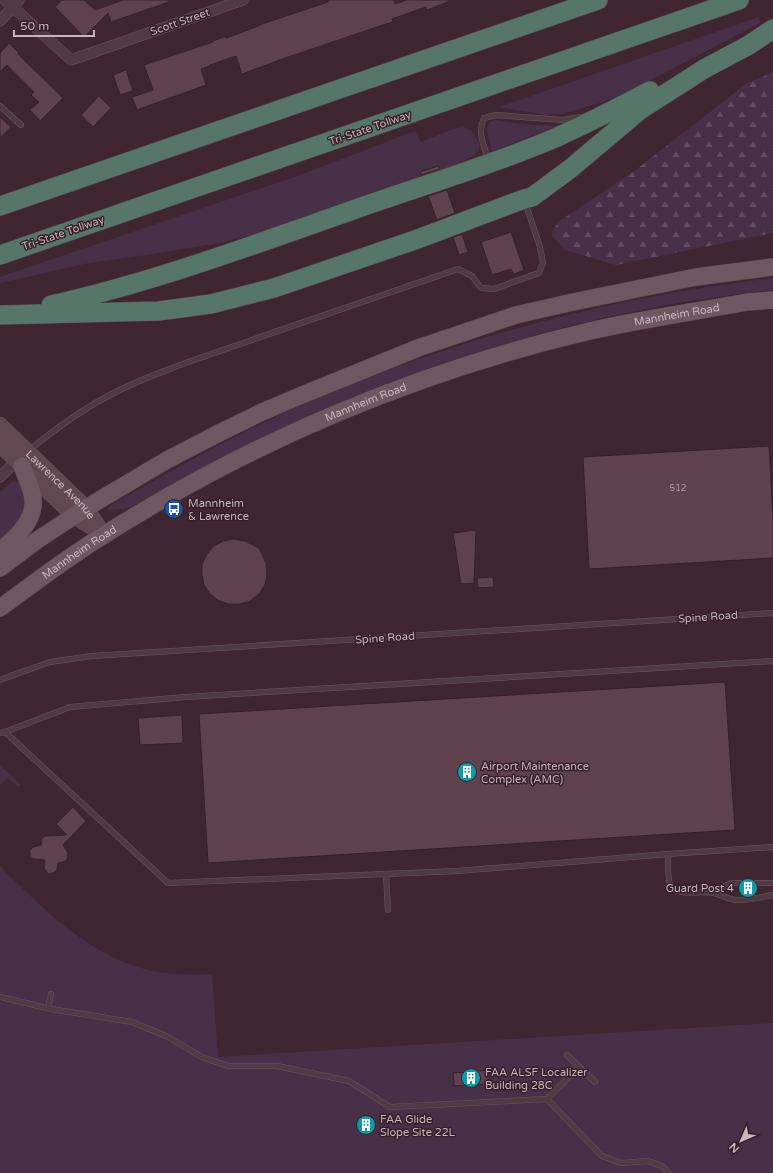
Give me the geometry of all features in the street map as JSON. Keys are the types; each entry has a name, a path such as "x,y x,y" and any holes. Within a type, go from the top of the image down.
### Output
{"highway":[{"path":"0,206 598,0"},
{"name":"Tri-State Tollway","path":"0,255 739,0"},
{"path":"5,315 121,288 176,271 555,138 616,109 747,37 772,30"},
{"path":"5,315 158,311 211,304 274,288 415,240 532,197 570,169 640,110 704,69 749,45 772,30"}],"main road":[{"path":"0,568 36,541 80,512 167,460 262,412 346,376 418,348 516,315 696,277 773,267"},
{"name":"Mannheim Road","path":"0,608 42,577 104,535 214,472 271,443 390,392 476,363 590,331 739,304 773,300"},
{"name":"Lawrence Avenue","path":"0,425 22,459"},
{"name":"Lawrence Avenue","path":"0,445 22,459 104,535"},
{"path":"0,551 16,537 32,514 33,500 22,459"}],"street":[{"path":"0,21 16,4 5,0"},
{"name":"Scott Street","path":"16,4 71,60 243,0"},
{"path":"0,477 22,459"}],"lane":[{"path":"0,106 21,125"},
{"path":"489,162 481,135 480,126 484,118 496,115 564,120 590,117 616,109"},
{"path":"22,459 60,426 111,394 153,375 188,362 458,269 472,276 481,288 494,289 539,273 543,263 540,247 524,199"},
{"name":"Spine Road","path":"0,680 50,662 92,656 773,613"},
{"path":"773,661 186,697 100,705 70,708 3,733 168,883 457,871 773,847"},
{"path":"668,854 670,882 672,888 677,890 693,893 710,892 732,883 773,883"},
{"path":"386,874 388,910"},
{"path":"710,892 735,900 750,900 773,895"},
{"path":"48,1008 51,994"},
{"path":"0,997 48,1008 132,1022 166,1036 202,1057 228,1066 277,1066 349,1081 390,1107 547,1099 579,1067"},
{"path":"567,1055 595,1082"},
{"path":"547,1099 602,1156 620,1163 648,1161 662,1166 669,1173"}],"green space":[{"path":"759,17 760,23 630,91 600,103 562,114 546,115 499,107"},
{"path":"773,72 773,233 616,265 565,250 551,235 558,222 633,172 746,84"},
{"path":"496,120 521,124 558,126 492,151 487,127 491,121"},
{"path":"462,127 471,130 479,143 479,150 472,157 455,165 456,170 257,234 219,243 89,263 0,283 0,277 300,175 415,131 421,142 453,129"},
{"path":"773,278 773,290 651,308 590,321 530,336 470,354 412,374 297,421 235,451 133,506 124,509 107,510 130,494 258,425 328,394 400,366 472,341 621,303 697,289"},
{"path":"12,482 19,482 28,500 17,525 0,540 0,492"},
{"path":"0,765 21,785 18,787 7,778 0,785"},
{"path":"0,866 32,898 67,928 86,942 105,953 126,963 156,972 212,974 218,1057 773,1023 773,1173 0,1173"}],"building":[{"path":"62,0 84,0 95,10 123,0 168,0 169,2 111,22 108,13 84,37 55,7"},
{"path":"328,0 394,0 395,4 406,0 450,1 427,10 426,7 392,19 393,22 242,74 236,56 210,65 201,69 206,85 137,110 132,97 153,90 144,65 328,2"},
{"path":"9,43 19,53 18,54 63,98 40,121 30,110 39,102 31,95 34,92 7,65 0,72 0,53"},
{"path":"126,70 133,91 120,95 113,75"},
{"path":"99,96 111,108 93,127 81,115"},
{"path":"0,117 11,127 0,138"},
{"path":"438,166 440,169 421,175 420,172"},
{"path":"447,190 455,213 437,220 428,196"},
{"path":"511,232 524,270 514,274 511,269 492,275 481,242"},
{"path":"462,234 468,252 459,255 453,237"},
{"path":"769,446 773,519 773,558 589,569 583,457"},
{"path":"476,530 474,583 461,584 453,533"},
{"path":"234,539 245,541 259,548 266,563 267,574 265,585 259,594 250,601 240,604 229,604 219,601 210,594 204,585 202,575 202,564 207,554 214,546 223,541"},
{"path":"493,577 494,587 478,588 477,578"},
{"name":"Airport Maintenance Complex (AMC)","path":"725,682 735,830 208,863 199,714"},
{"path":"182,715 183,743 140,745 138,718"},
{"path":"73,807 86,821 63,845 68,853 67,860 58,863 57,870 54,873 48,874 44,868 45,860 33,859 30,856 30,850 33,847 41,845 42,838 45,836 67,835 56,824"},
{"name":"FAA ALSF Localizer Building 28C","path":"488,1070 488,1084 454,1086 453,1073"}],"place":[{"name":"Mannheim & Lawrence","path":"174,509"},
{"name":"Airport Maintenance Complex (AMC)","path":"467,772"},
{"name":"Guard Post 4","path":"748,888"},
{"name":"FAA ALSF Localizer Building 28C","path":"471,1078"},
{"name":"FAA Glide Slope Site 22L","path":"366,1125"}]}
